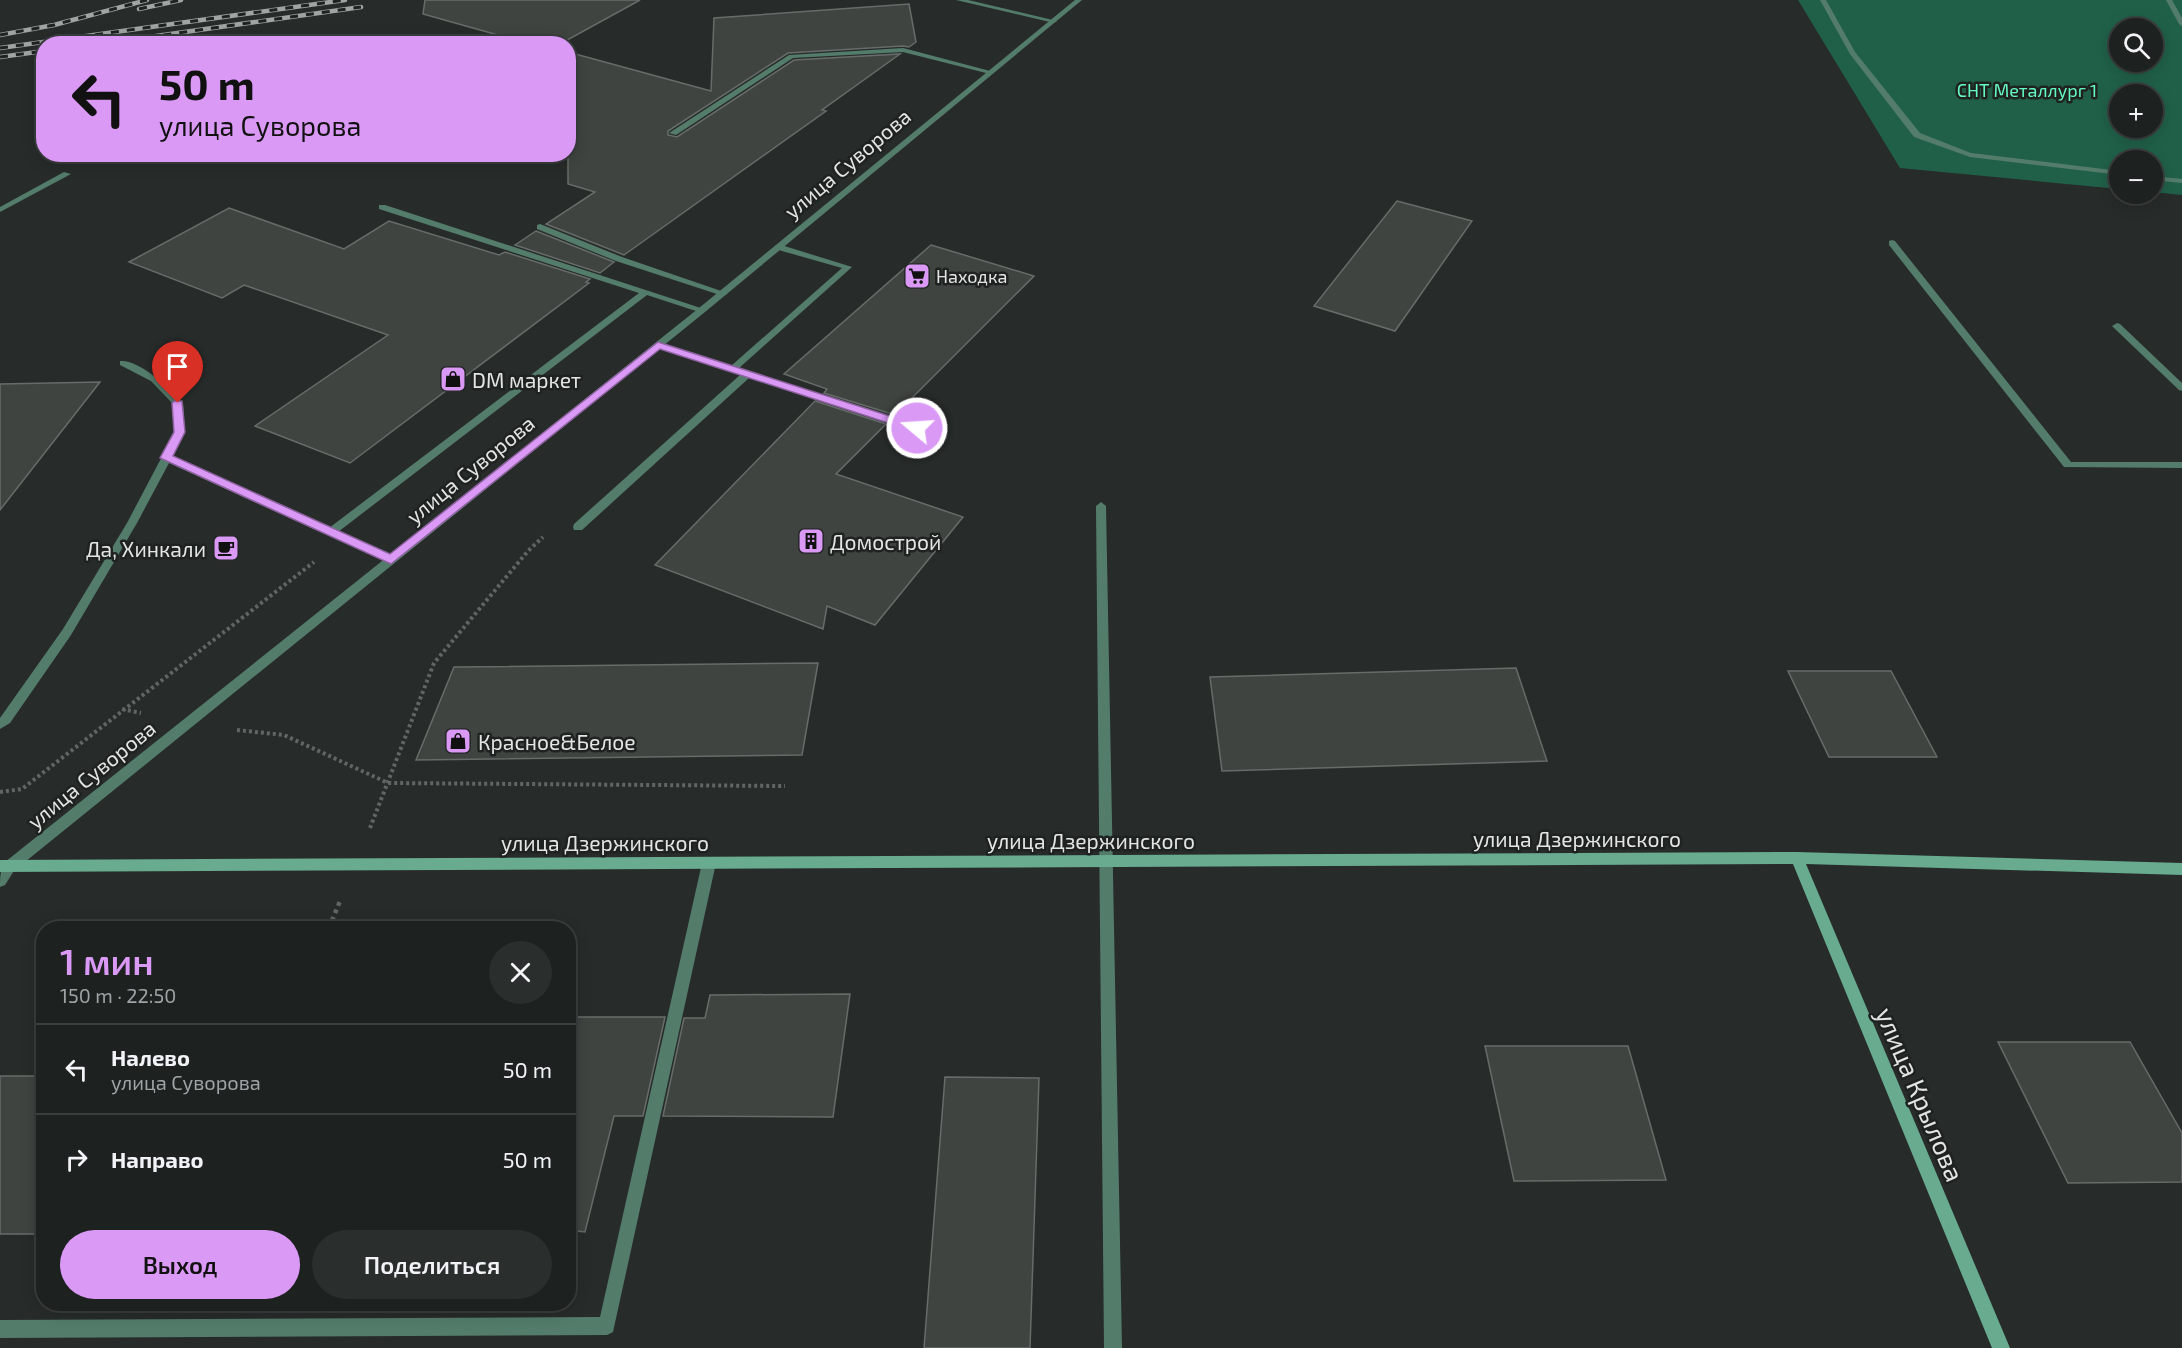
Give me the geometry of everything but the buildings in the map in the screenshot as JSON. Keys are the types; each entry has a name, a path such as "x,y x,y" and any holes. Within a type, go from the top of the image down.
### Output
{"main road":[{"name":"улица Дзержинского","path":"5,866 1797,858 2182,869"},
{"name":"улица Крылова","path":"1797,858 2001,1348"}],"street":[{"path":"959,0 1054,21"},
{"name":"улица Суворова","path":"0,881 5,866 702,310 1079,0"},
{"path":"1823,0 1852,52 1917,135 1970,155 2109,172"},
{"path":"2169,0 2182,24"},
{"path":"673,133 791,56 903,50 990,72"},
{"path":"0,210 67,174"},
{"path":"2163,179 2182,181"},
{"path":"382,207 702,310"},
{"path":"540,227 619,259 723,293"},
{"path":"1892,243 2068,465 2182,465"},
{"path":"733,369 848,267 778,247"},
{"path":"331,532 646,292"},
{"path":"2117,326 2180,383"},
{"path":"658,345 917,428"},
{"path":"0,724 6,720 67,632 126,533 180,432 178,403 154,379 123,363"},
{"path":"578,526 747,374"},
{"path":"166,458 391,560"},
{"path":"1101,506 1113,1348"},
{"path":"0,1329 607,1326 709,862"}],"path":[{"path":"388,783 434,663 528,551 545,536"},
{"path":"122,709 187,723 284,735 388,783 785,786"}],"green space":[{"name":"СНТ Металлург 1","path":"1798,0 2182,0 2182,195 2163,193 2163,150 2109,150 2109,188 1900,168"}],"railway":[{"path":"0,35 54,25 147,0"},
{"path":"139,9 181,0"},
{"path":"86,36 345,0"},
{"path":"156,36 361,7"},
{"path":"0,48 36,43"},
{"path":"0,57 36,52"}],"place":[{"name":"Находка","path":"917,276"},
{"name":"DM маркет","path":"453,379"},
{"name":"Домострой","path":"811,541"},
{"name":"Да, Хинкали","path":"226,548"},
{"name":"Красное&Белое","path":"458,741"}],"route":[{"path":"178,403 180,432 166,458 391,560 658,345 917,428"}]}
